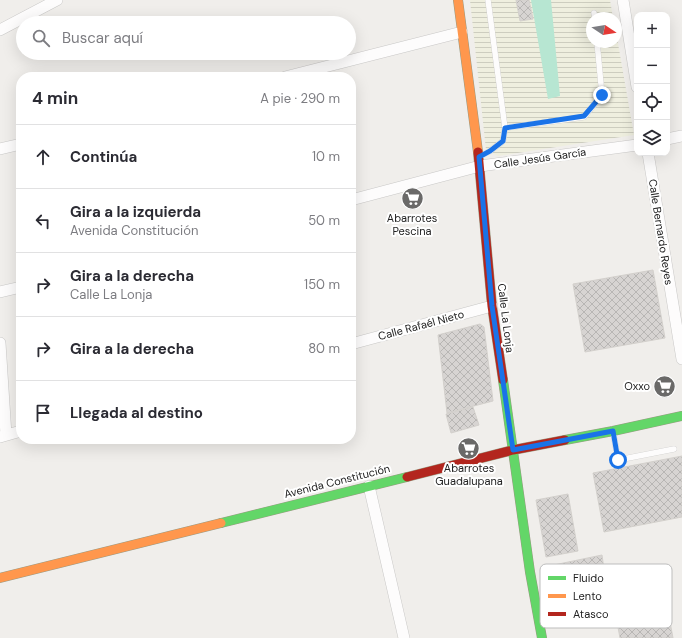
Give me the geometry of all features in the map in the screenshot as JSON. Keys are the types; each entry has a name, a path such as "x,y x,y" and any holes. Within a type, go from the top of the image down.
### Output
{"main road":[{"name":"Calle La Lonja","path":"458,0 479,162 492,306 530,572 540,627"},
{"name":"Avenida Constitución","path":"0,578 513,450 682,416"},
{"name":"Calle La Lonja","path":"540,628 542,638"}],"street":[{"path":"27,16 57,0"},
{"path":"623,0 637,84"},
{"path":"0,30 16,22"},
{"path":"356,59 462,32"},
{"path":"305,72 352,60"},
{"path":"670,138 682,136"},
{"path":"0,149 16,145"},
{"name":"Calle Jesús García","path":"356,199 479,162 634,145"},
{"name":"Calle Bernardo Reyes","path":"648,156 682,359"},
{"path":"0,292 16,288"},
{"name":"Calle Rafaél Nieto","path":"356,343 492,306"},
{"path":"0,343 3,436 16,433"},
{"path":"369,486 404,638"}],"lane":[{"path":"479,162 503,141 505,128 488,0"},
{"path":"505,128 584,116 602,95 598,48"},
{"path":"613,431 618,460 674,450"}],"green space":[{"path":"470,0 610,0 612,12 586,12 586,48 619,48 634,135 498,156 486,150"},
{"path":"531,0 551,0 560,96 548,99"}],"building":[{"path":"516,0 529,0 533,19 520,21"},
{"path":"653,270 665,338 585,352 573,284"},
{"path":"480,324 484,327 493,401 447,413 438,335"},
{"path":"473,407 479,425 451,433 446,414"},
{"path":"682,456 682,517 604,532 593,473"},
{"path":"568,494 578,551 546,557 536,500"},
{"path":"602,555 603,564 559,564"},
{"path":"618,628 671,628 673,638 620,638"}],"traffic: fast":[{"path":"503,380 530,572 540,627"},
{"path":"565,440 682,416"},
{"path":"221,523 407,477"},
{"path":"540,628 542,638"}],"traffic: slow":[{"path":"458,0 478,152"},
{"path":"0,578 221,523"}],"traffic: jam":[{"path":"478,152 492,306 503,380"},
{"path":"407,477 513,450 565,440"}],"place":[{"name":"Abarrotes Pescina","path":"412,198"},
{"name":"Oxxo","path":"665,386"},
{"name":"Abarrotes Guadalupana","path":"469,448"}],"route":[{"path":"602,95 584,116 505,128 503,141 479,157 492,306 513,450 613,431 618,460"}]}
